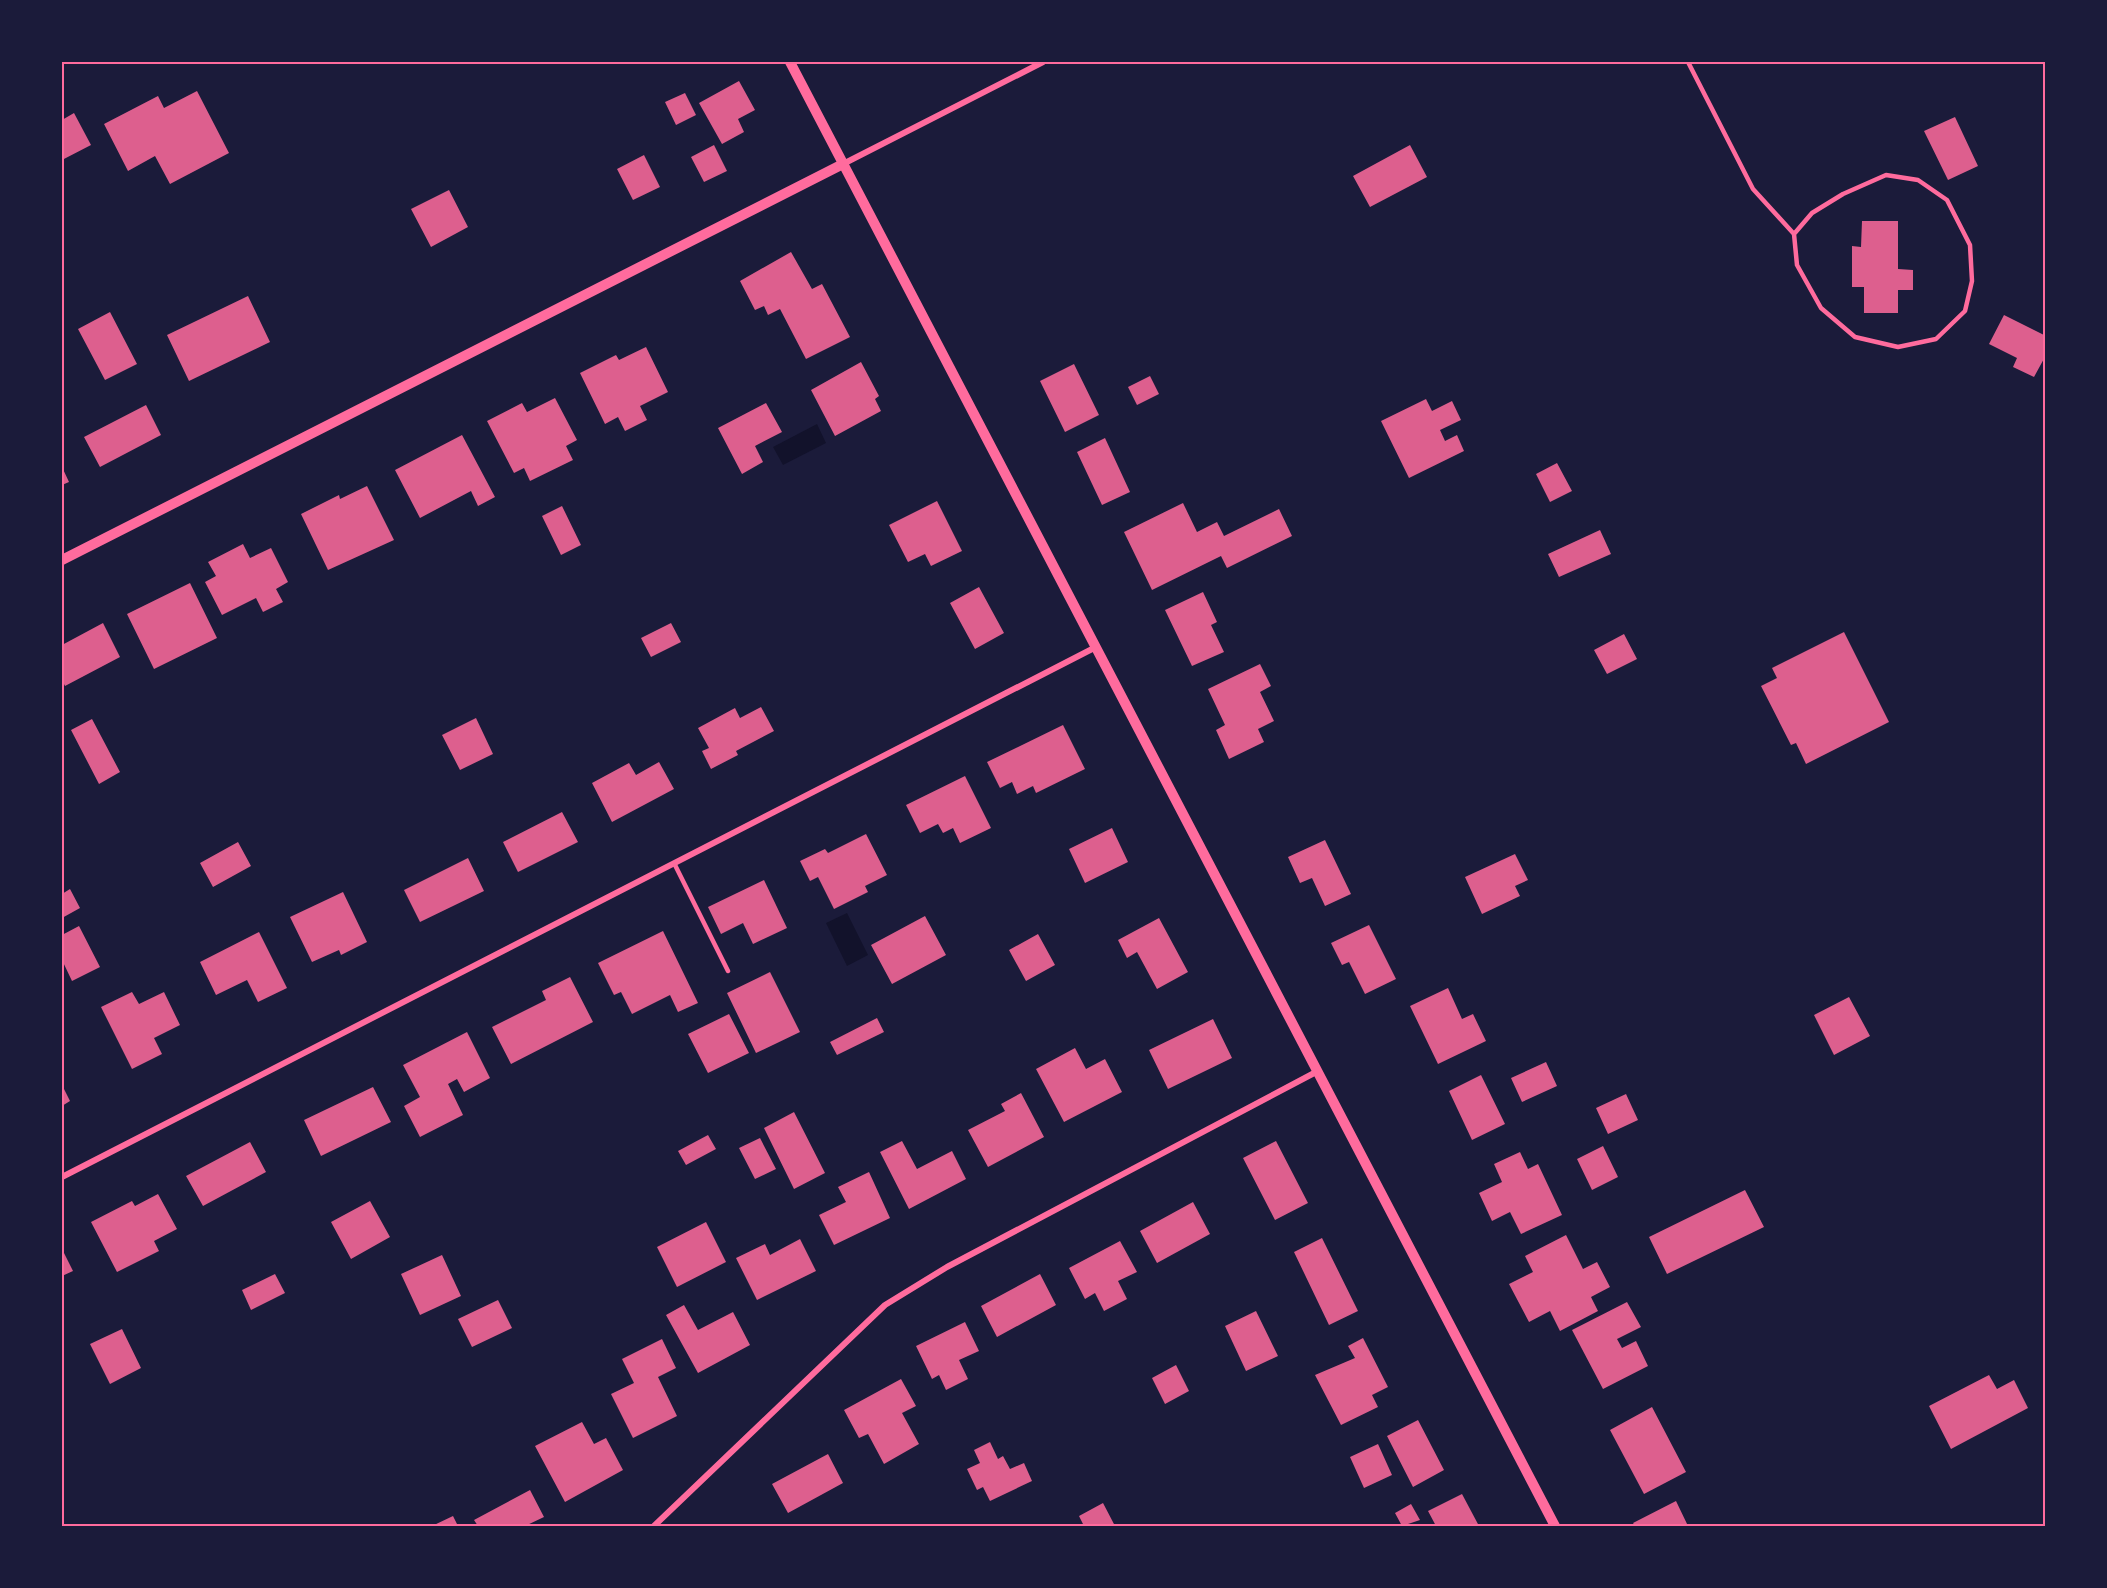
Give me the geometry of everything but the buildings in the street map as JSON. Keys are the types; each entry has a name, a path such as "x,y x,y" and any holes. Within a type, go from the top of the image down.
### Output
{"street":[{"path":"790,62 1555,1527"},
{"path":"62,560 1043,62"},
{"path":"62,1178 1096,646"},
{"path":"654,1527 885,1305 947,1267 1318,1071"}],"lane":[{"path":"1688,62 1753,189 1794,234 1797,265 1821,308 1855,337 1898,347 1936,339 1965,311 1972,281 1970,245 1947,200 1918,180 1887,175 1844,194 1812,213 1794,234"},
{"path":"674,863 728,970"}],"shaded area":[{"path":"817,424 826,443 783,465 773,447"},
{"path":"847,913 868,955 847,966 826,923"}]}
